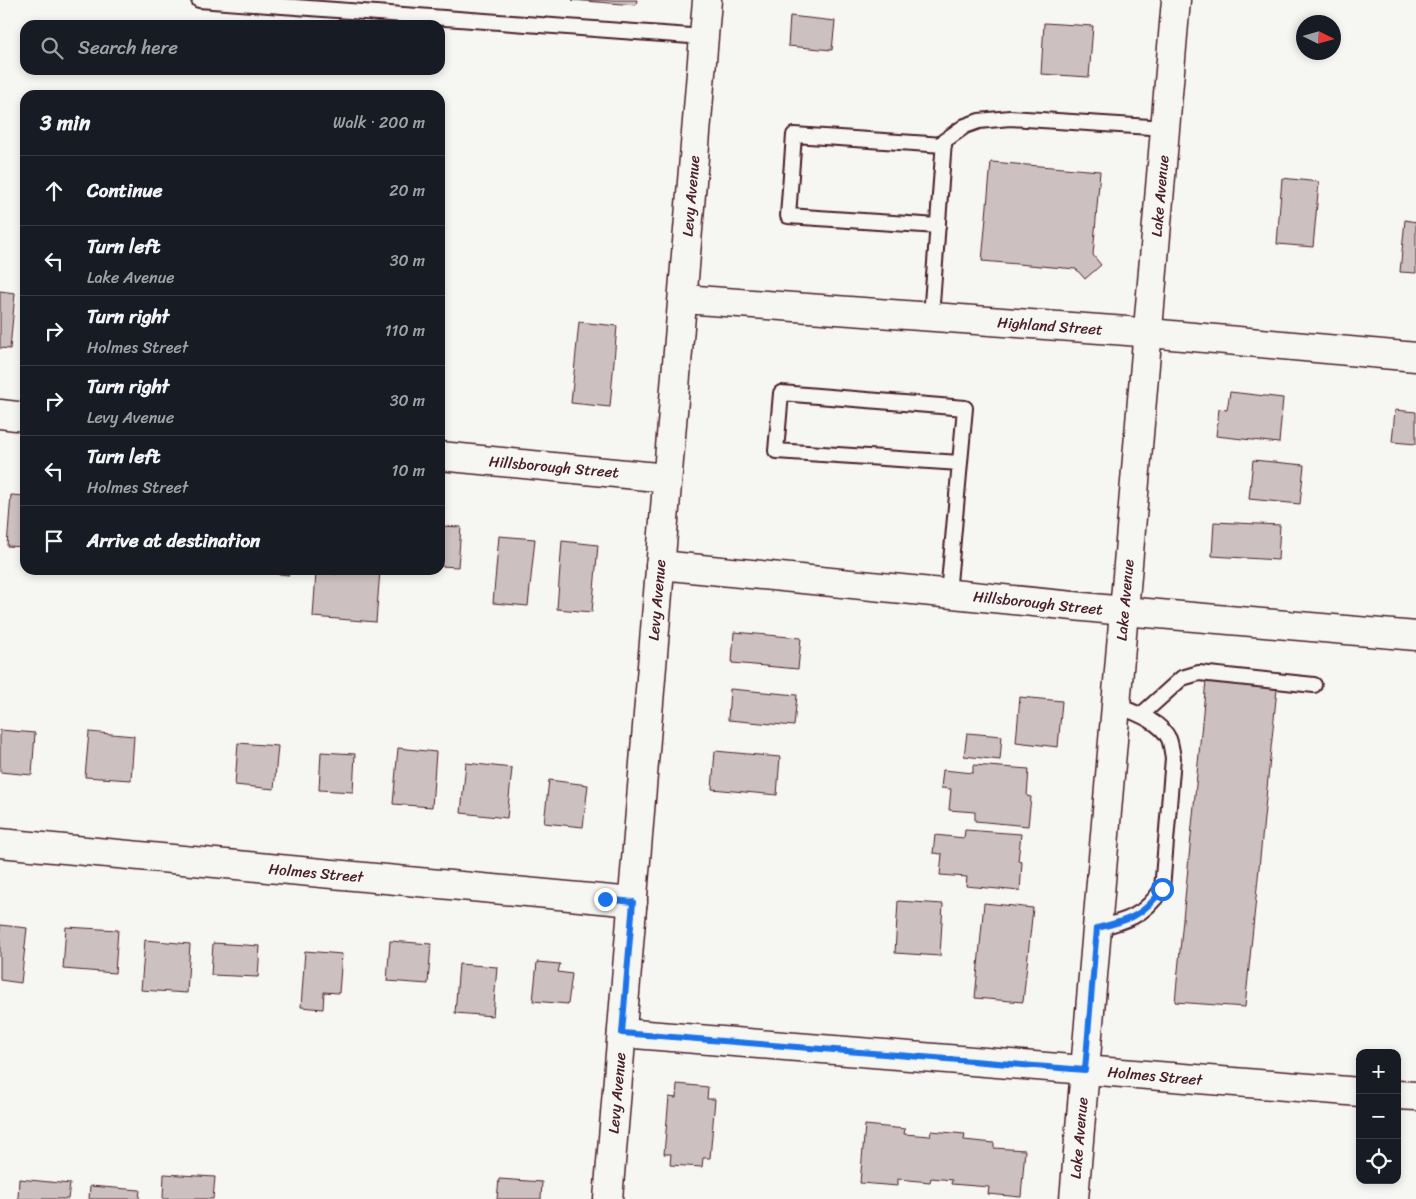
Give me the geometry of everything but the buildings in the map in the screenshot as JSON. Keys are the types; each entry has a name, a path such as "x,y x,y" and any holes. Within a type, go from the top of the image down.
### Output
{"street":[{"name":"Levy Avenue","path":"608,1199 707,0"},
{"name":"Lake Avenue","path":"1074,1199 1176,0"},
{"name":"Highland Street","path":"683,299 1148,333 1416,356"},
{"path":"0,414 20,416"},
{"name":"Hillsborough Street","path":"445,456 668,478"},
{"name":"Hillsborough Street","path":"660,565 1124,611 1416,636"},
{"name":"Holmes Street","path":"0,843 633,902"},
{"name":"Holmes Street","path":"622,1033 1356,1092"},
{"path":"1401,1095 1416,1096"}],"lane":[{"path":"200,0 704,37"},
{"path":"931,317 944,141 965,126 978,121 1010,118 1166,128"},
{"path":"938,226 788,216 794,134 944,145"},
{"path":"948,594 960,463 965,408 781,393 776,451 960,463"},
{"path":"1141,715 1182,678 1199,673 1314,685"},
{"path":"1097,928 1122,922 1143,912 1162,889 1173,758 1168,738 1160,727 1141,715 1116,705"}],"route":[{"path":"605,899 633,902 622,1033 1085,1070 1097,928 1122,922 1143,912 1162,889"}]}
